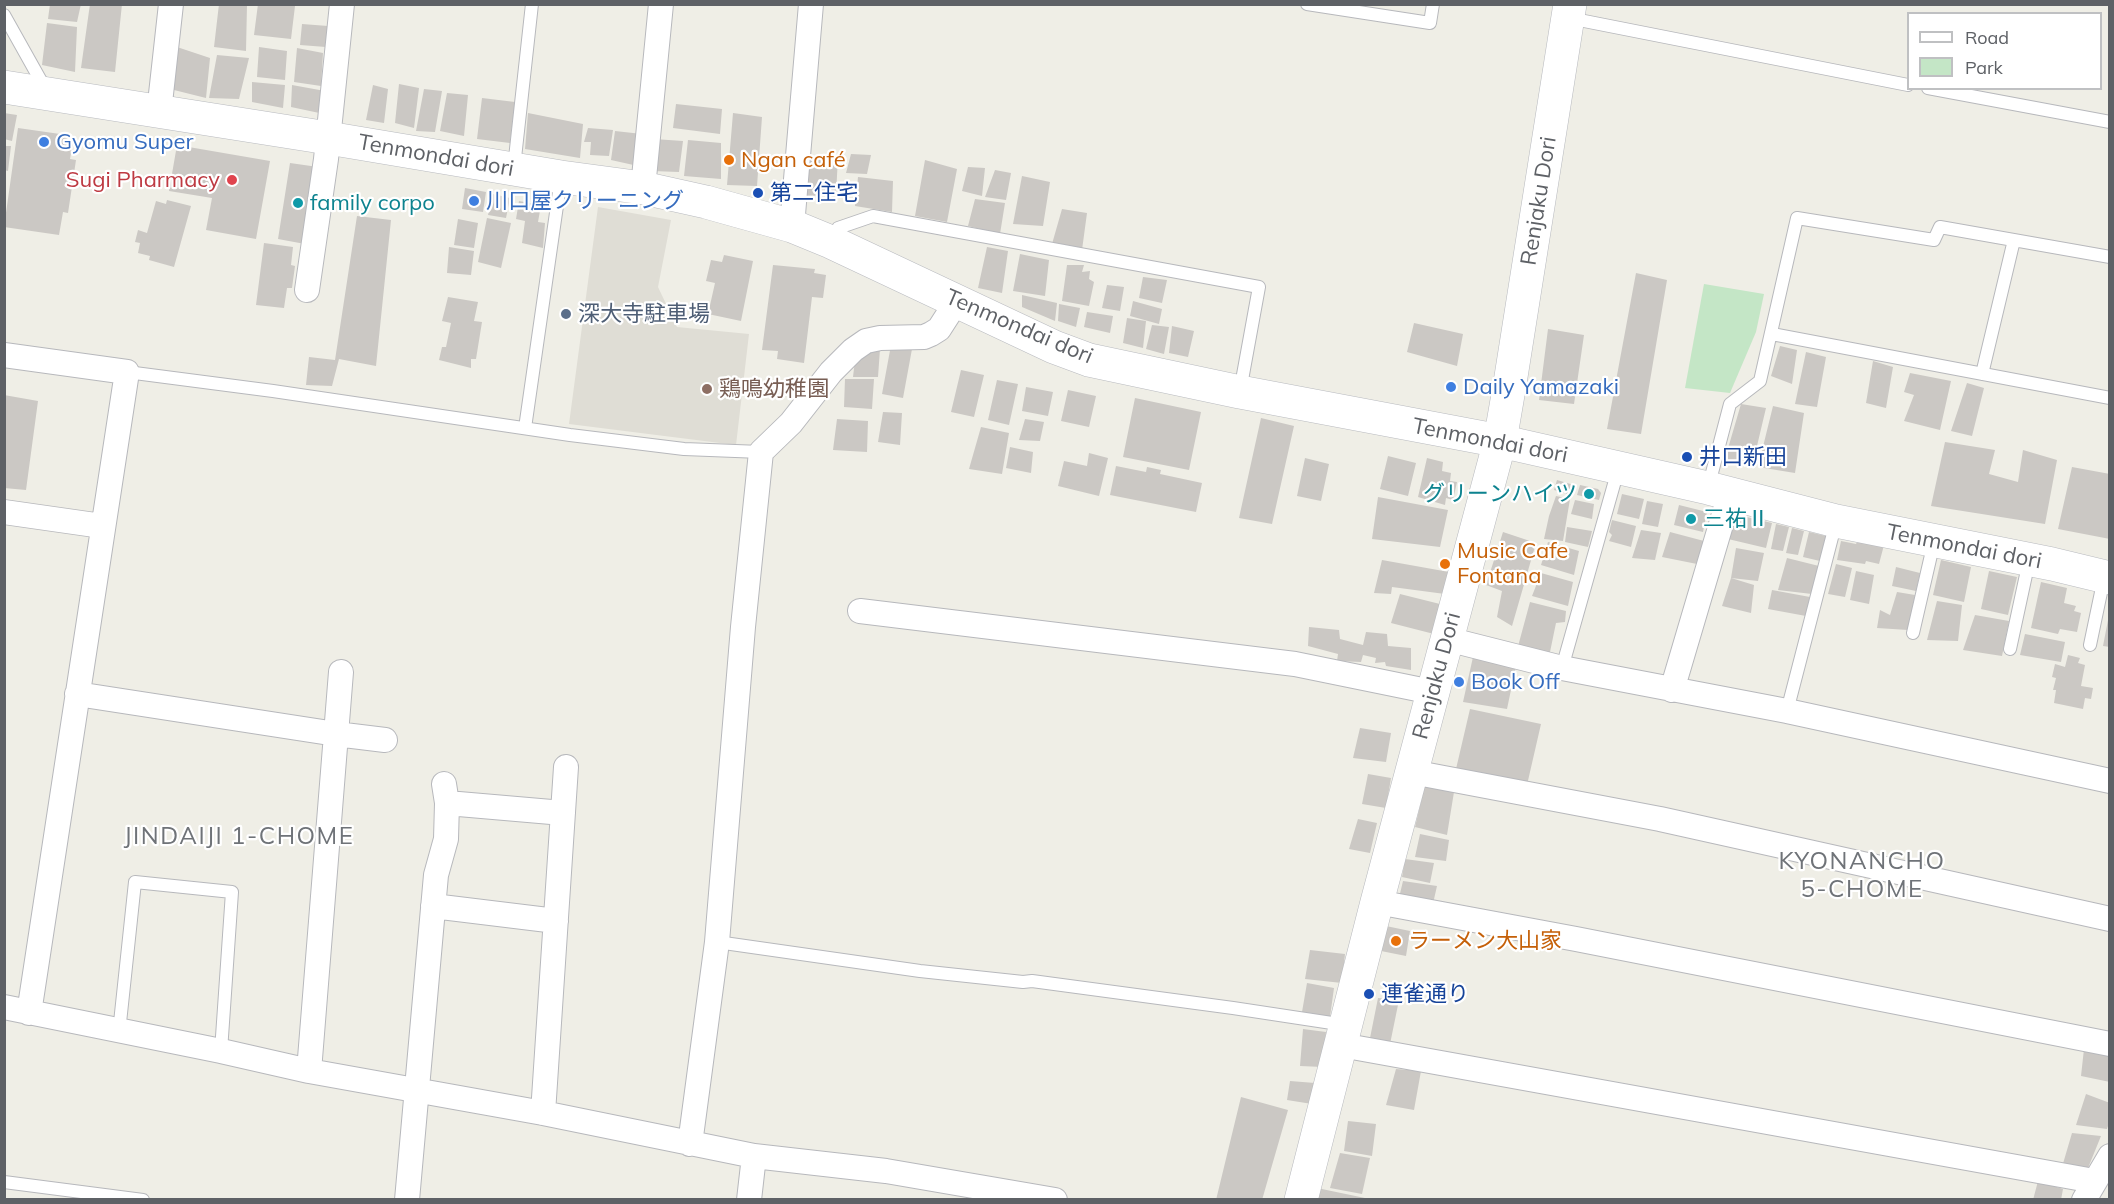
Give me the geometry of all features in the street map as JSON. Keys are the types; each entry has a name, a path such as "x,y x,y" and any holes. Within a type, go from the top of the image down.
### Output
{"main road":[{"name":"Renjaku Dori","path":"1301,1200 1432,692 1500,441 1569,11"},
{"name":"Tenmondai dori","path":"4,87 561,177 643,188 727,207 792,226 831,242 1054,347 1089,360 1240,393 1500,441 1619,467 1836,521 2107,577"}],"street":[{"path":"159,112 171,4"},
{"path":"306,290 328,138 342,4"},
{"path":"643,188 661,4"},
{"path":"792,226 811,4"},
{"path":"690,1144 717,942 743,627 761,453 791,423 831,372 853,350 866,341 880,338 924,337 931,334 939,329 957,301"},
{"path":"4,355 127,372 29,1013"},
{"path":"1672,690 1719,491"},
{"path":"4,512 102,526"},
{"path":"860,611 1295,664 1432,692"},
{"path":"1447,639 1562,668 1787,711 2109,781"},
{"path":"309,1071 341,672"},
{"path":"77,694 385,740"},
{"path":"543,1113 566,767"},
{"path":"1412,772 1660,819 2109,919"},
{"path":"407,1200 436,874 446,839 446,793 563,813"},
{"path":"1377,902 2109,1044"},
{"path":"433,906 556,921"},
{"path":"4,1007 309,1071 543,1113 754,1156 886,1171 1055,1200"},
{"path":"1343,1035 2089,1190 2109,1156"},
{"path":"749,1200 754,1156"}],"lane":[{"path":"513,169 531,4"},
{"path":"1307,4 1430,23 1433,4"},
{"path":"1569,11 1907,85"},
{"path":"4,15 48,95"},
{"path":"1939,90 2109,122"},
{"path":"525,428 561,177"},
{"path":"831,242 838,228 873,216 1259,287 1240,393"},
{"path":"1719,491 1730,404 1760,381 1797,218 1934,240 1940,227 2109,257"},
{"path":"1982,374 2014,240"},
{"path":"1772,334 2109,399"},
{"path":"127,372 525,428 684,448 761,453"},
{"path":"1562,668 1619,467"},
{"path":"1787,711 1836,521"},
{"path":"1913,633 1934,541"},
{"path":"2010,649 2030,560"},
{"path":"2090,645 2107,577"},
{"path":"119,1032 135,882 232,892 221,1051"},
{"path":"717,942 920,971 1023,982 1044,982 1233,1008 1343,1035"},
{"path":"4,1182 143,1200"}],"shaded area":[{"path":"598,207 671,220 658,287 677,327 749,334 736,445 569,424"}],"green space":[{"path":"1704,284 1764,294 1756,332 1730,393 1685,388"}],"building":[{"path":"50,4 81,4 77,22 48,19"},
{"path":"90,4 122,4 115,72 81,68"},
{"path":"219,4 247,5 246,51 214,47"},
{"path":"258,4 295,6 291,39 254,35"},
{"path":"47,23 77,27 75,72 42,65"},
{"path":"302,24 328,26 326,47 300,45"},
{"path":"174,46 210,58 206,98 170,89"},
{"path":"259,47 287,51 285,80 257,77"},
{"path":"297,48 323,53 321,86 294,82"},
{"path":"217,55 249,58 239,99 209,98"},
{"path":"252,82 285,85 283,108 252,102"},
{"path":"399,84 419,88 414,128 395,123"},
{"path":"292,85 325,91 324,114 291,107"},
{"path":"373,85 388,89 384,123 366,120"},
{"path":"424,89 442,91 435,132 416,131"},
{"path":"447,93 468,95 464,136 440,131"},
{"path":"482,98 515,102 510,143 477,139"},
{"path":"676,104 722,109 720,134 673,128"},
{"path":"4,113 17,115 12,141 4,139"},
{"path":"528,113 583,124 580,158 525,149"},
{"path":"733,113 762,117 757,186 727,185"},
{"path":"18,128 74,136 70,159 76,160 68,213 63,212 59,235 4,227"},
{"path":"588,128 613,130 609,156 590,155 591,142 584,142"},
{"path":"615,131 642,134 638,166 611,160"},
{"path":"654,139 683,141 679,172 652,171"},
{"path":"688,140 721,143 721,179 684,176"},
{"path":"177,145 270,161 256,239 206,230 212,198 169,191"},
{"path":"4,146 11,146 8,171 4,170"},
{"path":"851,154 871,155 867,174 846,173"},
{"path":"808,156 838,157 836,195 806,196"},
{"path":"925,160 957,169 947,222 915,216"},
{"name":"family corpo","path":"290,163 318,167 305,244 278,239"},
{"path":"968,167 985,168 982,196 962,191"},
{"path":"995,170 1011,173 1006,200 985,197"},
{"path":"1022,176 1050,182 1043,226 1013,224"},
{"path":"858,177 893,181 892,212 855,206"},
{"path":"465,188 486,192 483,212 462,209"},
{"path":"493,194 510,198 506,218 488,215"},
{"path":"975,199 1005,203 1000,234 968,226"},
{"path":"167,200 191,206 174,267 149,260 150,256 138,253 140,243 135,242 138,230 147,233 156,201 166,204"},
{"path":"519,201 541,205 538,222 545,223 543,248 522,243 525,221 516,219"},
{"path":"1062,209 1087,213 1082,250 1052,244"},
{"path":"357,216 391,220 376,366 339,359 332,386 306,385 309,357 335,360"},
{"path":"487,218 511,223 501,268 478,262"},
{"path":"458,219 478,223 474,248 454,245"},
{"path":"264,243 293,247 291,265 295,266 292,288 287,288 284,308 256,305"},
{"path":"449,247 474,251 471,275 447,273"},
{"path":"987,247 1008,251 1002,293 978,288"},
{"path":"1020,254 1049,260 1045,296 1013,291"},
{"path":"724,255 753,261 741,321 708,314 715,283 706,281 711,260 722,262"},
{"path":"773,265 815,269 814,273 826,275 823,298 812,297 804,363 777,359 778,351 762,350"},
{"path":"1067,265 1084,265 1082,272 1090,271 1089,279 1094,282 1089,306 1062,301"},
{"path":"1636,273 1667,280 1641,434 1607,429"},
{"path":"1143,277 1167,280 1162,303 1139,298"},
{"path":"1107,285 1124,287 1120,311 1102,308"},
{"path":"1022,295 1057,303 1055,321 1022,307"},
{"path":"448,297 478,302 474,321 482,322 476,359 471,359 471,368 439,360 442,347 446,347 451,323 442,321"},
{"path":"1133,301 1162,309 1159,324 1130,316"},
{"path":"1059,304 1080,308 1076,327 1058,321"},
{"path":"1087,312 1113,316 1110,333 1084,327"},
{"path":"1127,318 1146,321 1143,348 1123,343"},
{"path":"1414,323 1463,334 1457,366 1407,352"},
{"path":"1152,325 1169,327 1164,354 1146,349"},
{"path":"1172,326 1194,331 1188,357 1169,353"},
{"path":"1548,329 1584,335 1574,404 1539,400"},
{"path":"891,345 912,349 903,398 882,394"},
{"path":"1780,346 1797,350 1792,384 1771,376"},
{"path":"880,349 878,377 853,377 855,360 861,360 862,354"},
{"path":"1806,352 1826,357 1817,407 1795,404"},
{"path":"1873,361 1893,367 1886,408 1866,403"},
{"path":"961,370 984,375 974,417 951,412"},
{"path":"1910,373 1951,381 1940,430 1904,421 1914,395 1904,392"},
{"path":"845,379 874,379 872,409 844,407"},
{"path":"997,380 1018,384 1009,425 988,420"},
{"path":"1967,383 1984,388 1972,436 1951,431"},
{"path":"1026,387 1053,392 1048,416 1022,411"},
{"path":"1068,390 1096,396 1089,427 1061,421"},
{"path":"4,395 38,401 26,490 4,488"},
{"path":"1135,398 1201,412 1189,470 1123,457"},
{"path":"1741,404 1766,408 1752,467 1724,462"},
{"path":"1773,406 1804,413 1795,473 1758,467"},
{"path":"883,412 902,413 900,445 878,442"},
{"path":"1261,418 1294,426 1272,524 1239,518"},
{"path":"837,419 868,421 867,452 833,450"},
{"path":"1025,419 1044,422 1040,441 1019,440"},
{"path":"981,427 1009,433 1002,474 969,469"},
{"path":"1945,442 1995,450 1989,474 2018,482 2023,450 2057,460 2045,524 1931,506"},
{"path":"1010,447 1033,452 1031,473 1006,468"},
{"path":"1089,453 1108,458 1099,496 1058,486 1064,461 1087,466"},
{"path":"1388,456 1416,463 1408,496 1380,489"},
{"path":"1305,458 1329,464 1321,501 1297,496"},
{"path":"1427,458 1443,462 1442,471 1451,473 1450,481 1457,482 1453,500 1446,498 1445,505 1418,497"},
{"path":"1116,466 1146,472 1147,467 1161,470 1160,474 1202,483 1196,512 1110,495"},
{"path":"2072,467 2110,474 2110,539 2058,529"},
{"path":"1557,480 1574,485 1571,495 1554,490"},
{"name":"グリーンハイツ","path":"1580,485 1598,489 1601,493 1599,500 1577,495"},
{"path":"1622,494 1644,499 1639,519 1617,514"},
{"path":"1556,496 1570,499 1563,541 1544,539"},
{"path":"1378,497 1448,510 1440,547 1372,539"},
{"path":"1575,500 1594,504 1592,519 1571,514"},
{"path":"1647,501 1663,504 1658,527 1642,524"},
{"name":"三祐Ⅱ","path":"1679,505 1707,512 1703,532 1674,525"},
{"path":"1734,514 1772,523 1766,548 1728,539"},
{"path":"1612,520 1636,526 1631,547 1609,541 1612,535 1609,532"},
{"path":"1776,524 1789,527 1783,551 1771,549"},
{"path":"1567,527 1592,531 1588,547 1565,542"},
{"path":"1792,528 1804,531 1798,555 1786,553"},
{"path":"1641,530 1661,533 1655,560 1632,558"},
{"path":"1503,532 1536,543 1512,626 1497,617 1502,591 1486,585"},
{"path":"1670,532 1704,541 1697,564 1662,557"},
{"path":"1809,532 1826,536 1820,561 1803,557"},
{"path":"1841,541 1884,545 1879,564 1837,560"},
{"path":"1548,542 1579,551 1574,575 1541,565"},
{"path":"1736,548 1764,553 1758,581 1731,578"},
{"path":"1787,558 1819,566 1812,594 1778,590"},
{"path":"1382,560 1449,572 1445,594 1392,587 1391,594 1374,593"},
{"path":"1941,560 1971,567 1964,602 1933,595"},
{"path":"1836,564 1852,568 1845,597 1828,594"},
{"path":"1896,567 1920,573 1916,591 1892,586"},
{"path":"1856,571 1874,575 1869,604 1850,600"},
{"path":"1989,571 2017,577 2008,615 1981,609"},
{"path":"1541,573 1573,582 1568,606 1532,596"},
{"path":"1731,578 1754,585 1751,613 1722,606"},
{"path":"2041,582 2067,588 2064,603 2076,606 2074,611 2081,613 2077,632 2060,629 2058,634 2031,628"},
{"path":"1772,590 1810,597 1806,616 1768,609"},
{"path":"1897,592 1915,595 1908,630 1877,628 1880,610 1890,615"},
{"path":"1400,594 1440,604 1434,634 1391,623"},
{"path":"1937,601 1962,605 1958,641 1927,640"},
{"path":"1530,602 1566,611 1565,622 1556,623 1550,652 1547,652 1547,655 1517,650"},
{"path":"1975,615 2009,621 2002,656 1963,650"},
{"path":"2108,620 2110,620 2110,647 2103,646"},
{"path":"1309,627 1339,630 1340,639 1363,645 1366,632 1387,634 1388,646 1411,648 1411,670 1386,666 1385,662 1375,663 1376,658 1363,655 1361,662 1337,661 1338,654 1308,646"},
{"path":"2025,634 2065,642 2061,662 2020,655"},
{"path":"2068,655 2080,658 2078,663 2085,665 2081,686 2093,688 2091,699 2085,698 2083,709 2054,703 2056,690 2053,690 2056,678 2052,677 2055,664 2065,667"},
{"path":"1473,657 1516,666 1507,709 1463,702"},
{"path":"1470,709 1541,724 1527,785 1456,769"},
{"path":"1360,728 1391,733 1386,762 1353,758"},
{"path":"1368,774 1391,778 1386,808 1362,804"},
{"path":"1425,785 1454,792 1447,835 1415,827"},
{"path":"1358,819 1377,823 1370,853 1349,849"},
{"path":"1420,834 1449,840 1446,861 1415,857"},
{"path":"1405,859 1434,863 1430,883 1402,877"},
{"path":"1403,881 1437,886 1432,908 1398,902"},
{"name":"ラーメン大山家","path":"1386,926 1410,931 1406,956 1381,951"},
{"path":"1310,950 1345,954 1342,983 1305,979"},
{"path":"1307,983 1334,988 1330,1017 1302,1012"},
{"path":"1378,998 1399,1000 1389,1049 1369,1043"},
{"path":"1303,1029 1326,1032 1323,1067 1300,1066"},
{"path":"2084,1049 2110,1055 2110,1082 2081,1076"},
{"path":"1396,1069 1421,1071 1414,1110 1386,1105"},
{"path":"1290,1081 1315,1083 1312,1104 1287,1100"},
{"path":"2086,1094 2110,1103 2110,1120 2107,1129 2076,1125"},
{"path":"1241,1097 1288,1110 1262,1200 1216,1200"},
{"path":"1348,1121 1376,1124 1372,1156 1344,1151"},
{"path":"2072,1133 2101,1136 2088,1168 2062,1167"},
{"path":"1340,1153 1370,1158 1362,1194 1330,1188"},
{"path":"2038,1181 2063,1189 2061,1200 2033,1200"},
{"path":"1317,1188 1365,1198 1365,1200 1315,1200"}],"place":[{"name":"Gyomu Super","path":"44,142"},
{"name":"Ngan café","path":"729,160"},
{"name":"Sugi Pharmacy","path":"232,180"},
{"name":"第二住宅","path":"758,193"},
{"name":"川口屋クリーニング","path":"474,201"},
{"name":"family corpo","path":"298,203"},
{"name":"深大寺駐車場","path":"566,314"},
{"name":"Daily Yamazaki","path":"1451,387"},
{"name":"鶏鳴幼稚園","path":"707,389"},
{"name":"井口新田","path":"1687,457"},
{"name":"グリーンハイツ","path":"1589,494"},
{"name":"三祐Ⅱ","path":"1691,519"},
{"name":"Music Cafe Fontana","path":"1445,564"},
{"name":"Book Off","path":"1459,682"},
{"name":"ラーメン大山家","path":"1396,941"},
{"name":"連雀通り","path":"1369,994"}],"district":[{"name":"JINDAIJI 1-CHOME","path":"239,837"},
{"name":"KYONANCHO 5-CHOME","path":"1862,876"}]}
